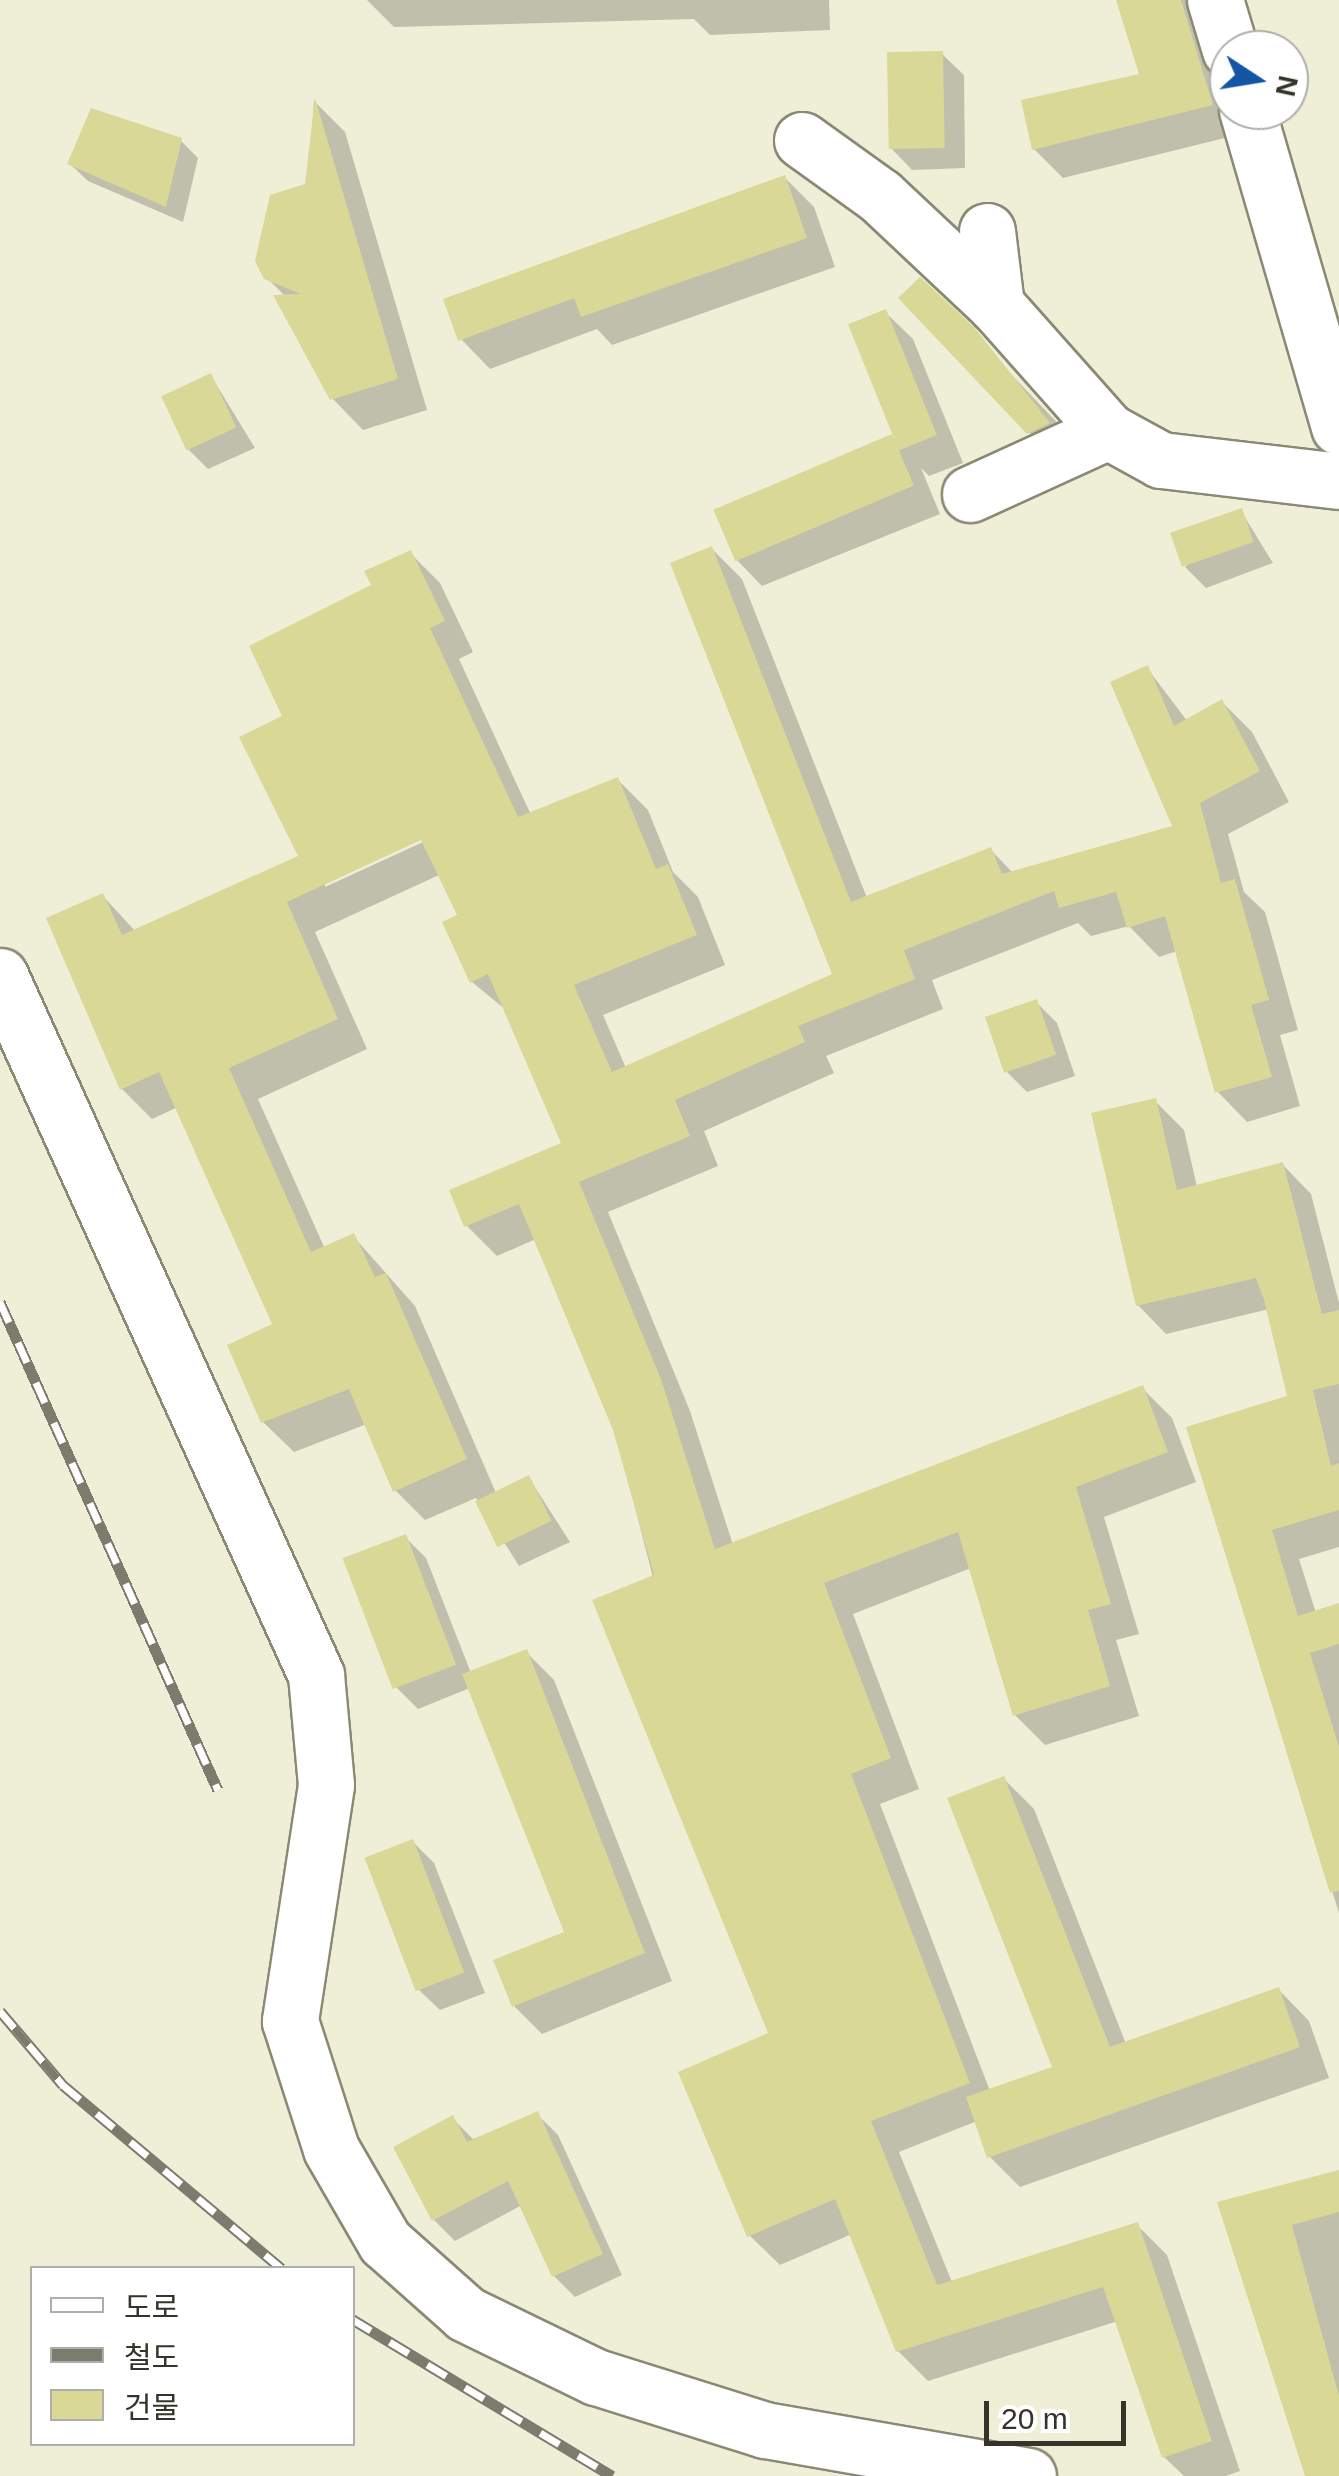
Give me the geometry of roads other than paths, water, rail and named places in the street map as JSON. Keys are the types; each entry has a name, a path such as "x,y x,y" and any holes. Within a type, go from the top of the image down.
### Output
{"street":[{"path":"1215,0 1224,30"},
{"path":"1253,130 1339,427"},
{"path":"802,140 981,269 1108,431 1161,460 1339,480"},
{"path":"970,494 1108,431"},
{"path":"0,976 316,1676 326,1786 290,2021 331,2149 384,2242 466,2314 596,2377 765,2430 1028,2476"}],"railway":[{"path":"0,1302 218,1790"},
{"path":"0,2011 63,2085 279,2266"},
{"path":"355,2321 612,2476"}]}
